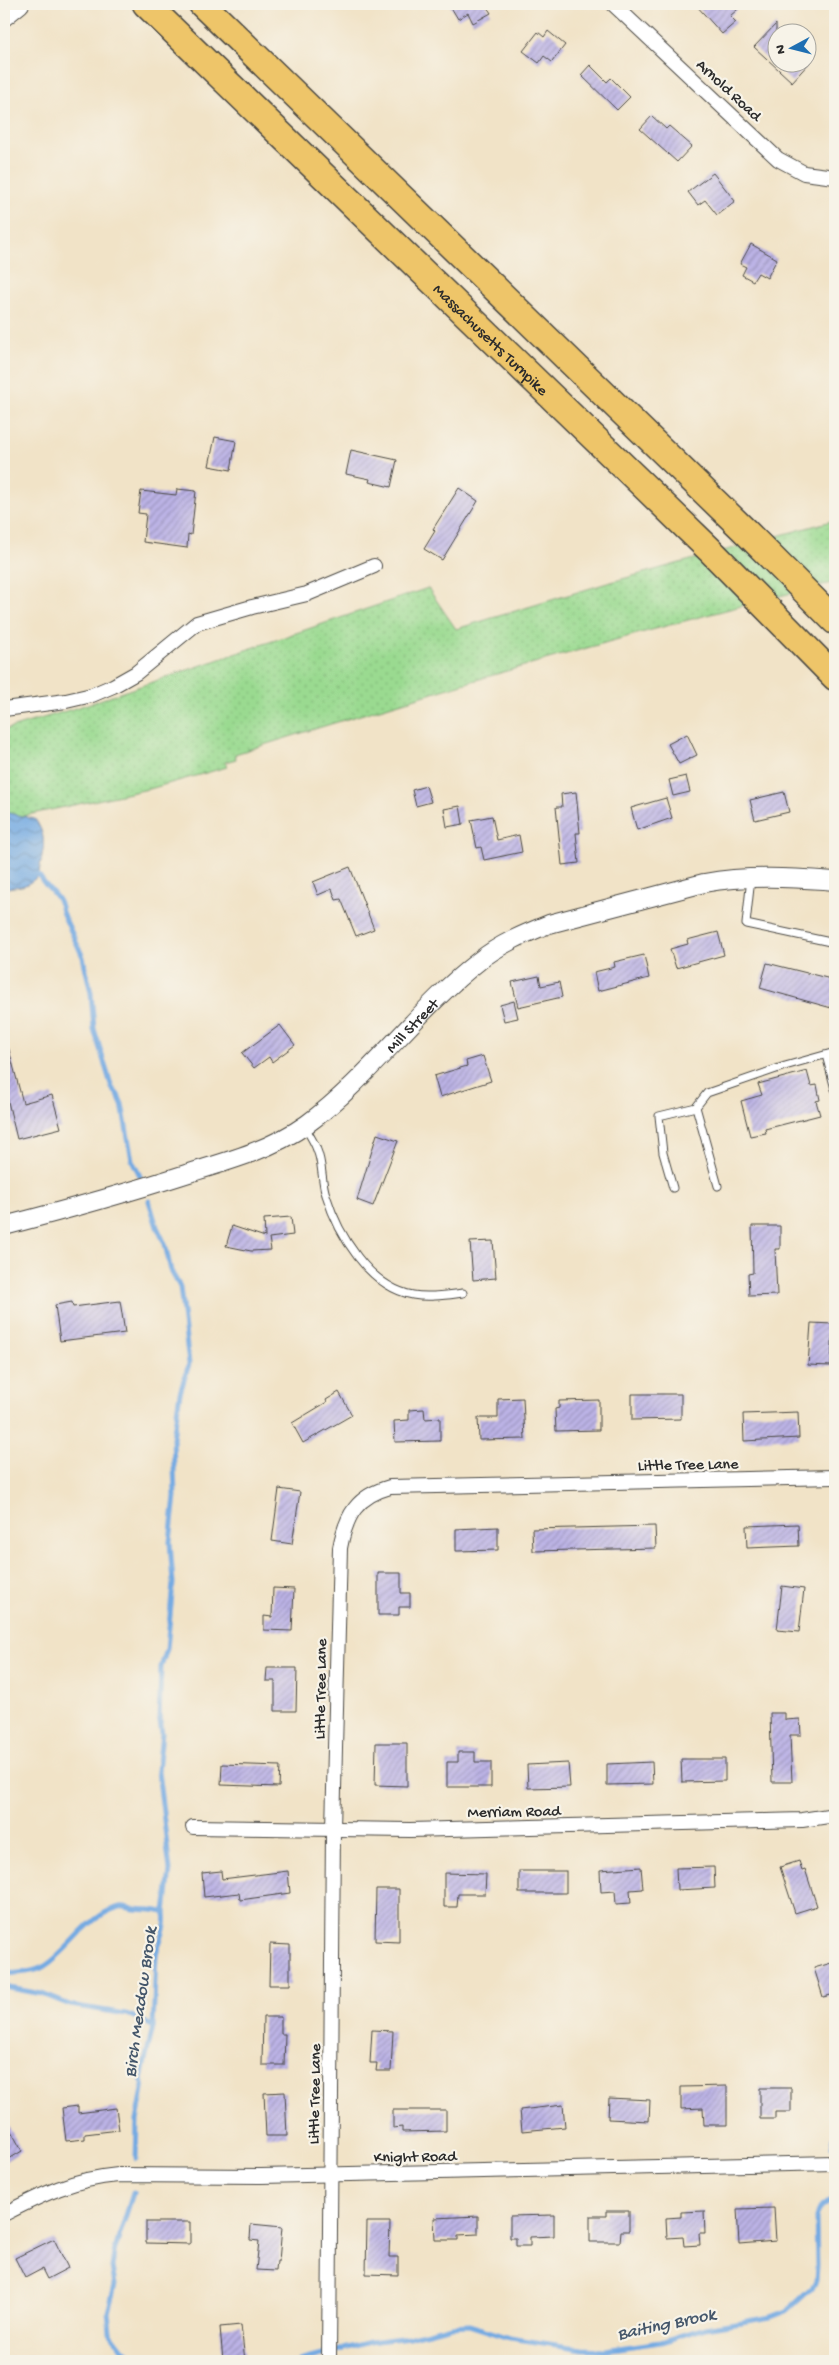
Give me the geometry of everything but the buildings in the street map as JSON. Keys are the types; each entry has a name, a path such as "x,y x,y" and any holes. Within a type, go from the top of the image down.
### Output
{"highway":[{"name":"Massachusetts Turnpike","path":"146,4 703,543 835,678"},
{"path":"202,4 744,528 835,621"}],"street":[{"path":"4,17 20,4"},
{"name":"Arnold Road","path":"613,4 778,159 804,173 835,177"},
{"path":"4,709 66,701 92,695 114,686 136,673 197,623 307,594 374,566"},
{"name":"Mill Street","path":"4,1226 112,1197 220,1164 266,1147 304,1126 322,1113 462,975 480,960 513,939 549,924 704,883 751,877 835,881"},
{"name":"Little Tree Lane","path":"329,2361 333,1829 340,1548 347,1520 365,1498 376,1491 405,1486 835,1477"},
{"name":"Merriam Road","path":"193,1827 420,1830 802,1820 835,1816"},
{"name":"Knight Road","path":"4,2214 56,2188 96,2177 835,2163"}],"lane":[{"path":"751,877 746,924 835,943"},
{"path":"673,1188 663,1153 660,1116 696,1107 707,1093 785,1066 835,1052"},
{"path":"826,1055 835,1089"},
{"path":"696,1107 718,1186"},
{"path":"304,1126 318,1150 322,1179 332,1211 342,1233 365,1265 379,1278 404,1293 427,1296 462,1293"}],"green space":[{"path":"835,520 835,582 684,621 384,708 235,754 236,759 225,762 227,767 153,788 4,820 4,730 79,707 428,588 456,629 604,584"}],"water":[{"path":"4,812 35,819 42,834 43,847 39,875 26,885 4,889"}],"waterway":[{"path":"39,875 59,901 62,912 83,957 91,993 94,1029 112,1088 122,1104 132,1160 140,1176"},
{"path":"149,1201 157,1227 165,1244 171,1271 180,1287 189,1364 180,1393 173,1438 175,1496 170,1542 173,1583 167,1649 161,1667 159,1716 162,1733 158,1771 170,1870 165,1913"},
{"name":"Birch Meadow Brook","path":"4,1974 20,1973 45,1966 55,1959 98,1917 108,1911 122,1907 165,1913 164,1930 156,1957 153,2027 141,2079 143,2089 137,2121 136,2159"},
{"path":"4,1987 42,1994 70,2005 126,2014 142,2020 153,2027"},
{"name":"Baiting Brook","path":"832,2146 835,2133"},
{"name":"Baiting Brook","path":"299,2361 370,2342 409,2337 451,2326 469,2325 510,2338 583,2349 604,2350 661,2342 705,2328 771,2317 787,2311 812,2288 816,2280 817,2266 816,2217 821,2207 833,2198 835,2192"},
{"name":"Birch Meadow Brook","path":"133,2193 114,2253 112,2267 115,2285 108,2312 110,2332 123,2349 131,2355 142,2357 149,2361"}]}
